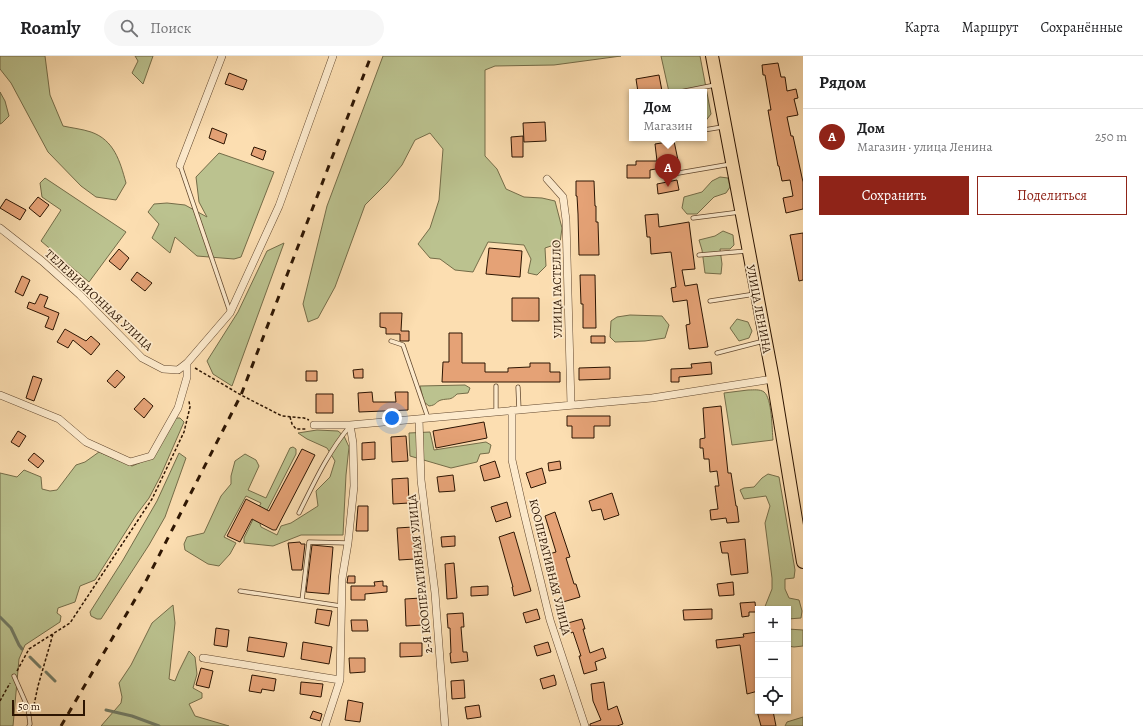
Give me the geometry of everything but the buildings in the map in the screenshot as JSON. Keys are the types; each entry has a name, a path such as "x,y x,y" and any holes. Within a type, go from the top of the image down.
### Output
{"main road":[{"name":"УЛИЦА ЛЕНИНА","path":"712,56 773,379 803,562"}],"street":[{"path":"180,165 222,56"},
{"path":"0,395 59,418 86,442 130,462 151,456 178,408 187,376 187,363 230,313 279,206 333,56"},
{"name":"УЛИЦА ГАСТЕЛЛО","path":"547,179 563,197 566,220 571,405"},
{"name":"ТЕЛЕВИЗИОННАЯ УЛИЦА","path":"0,228 42,261 80,295 142,358 163,369 178,370 187,363"},
{"path":"314,426 350,425 652,398 773,379"},
{"name":"КООПЕРАТИВНАЯ УЛИЦА","path":"516,410 512,460 550,620 585,726"},
{"name":"2-Я КООПЕРАТИВНАЯ УЛИЦА","path":"419,419 421,480 435,593 445,726"},
{"path":"325,726 340,680 342,579 348,542 354,486 353,443 350,425"},
{"path":"203,658 340,680"}],"lane":[{"path":"696,89 718,85"},
{"path":"707,129 725,126"},
{"path":"667,175 732,164"},
{"path":"180,165 230,313"},
{"path":"693,218 741,212"},
{"path":"699,255 748,251"},
{"path":"710,301 756,294"},
{"path":"391,341 403,345 428,418"},
{"path":"717,353 765,341"},
{"path":"496,386 496,412"},
{"path":"516,410 518,387"},
{"path":"299,513 324,462 350,425"},
{"path":"302,600 309,542 348,542"},
{"path":"240,591 341,606"},
{"path":"14,676 28,708 30,725"}],"path":[{"path":"187,363 241,395 282,416 304,418 310,420 314,426 309,429 296,429 292,424 290,417"},
{"path":"0,701 29,649 70,623 152,499 184,432 190,408 189,400"},
{"path":"30,725 38,686 53,634"}],"green space":[{"path":"0,56 45,56 50,95 63,126 88,131 99,136 111,146 115,152 126,183 116,200 96,197 81,186 48,152 11,83 0,69"},
{"path":"135,56 153,56 143,84 132,73 138,61"},
{"path":"383,56 621,56 554,65 495,66 485,70 485,156 497,169 506,189 524,197 542,198 555,201 562,228 560,243 545,248 546,266 537,275 528,273 531,259 524,245 488,242 473,272 455,270 440,259 430,258 418,244 430,228 439,200 443,149 430,133 415,140 402,165 387,183 365,205 335,287 318,318 308,322 303,304 327,206"},
{"path":"661,56 700,56 706,89 668,89"},
{"path":"0,92 5,101 9,116 0,124"},
{"path":"707,93 711,114 707,119"},
{"path":"219,153 274,172 241,257 234,259 197,256 175,237 170,253 152,238 159,224 148,212 154,204 167,203 185,205 207,217 199,202 196,177"},
{"path":"720,177 728,178 730,187 726,193 714,197 697,214 687,214 682,208 684,197 702,192 712,181"},
{"path":"45,178 126,232 89,282 41,241 61,210 42,197 40,183"},
{"path":"723,231 733,235 734,245 730,249 720,249 722,264 721,274 705,273 699,240 715,236"},
{"path":"284,243 232,386 213,374 207,361 238,312 267,251"},
{"path":"630,315 662,316 669,325 665,338 645,341 615,342 610,337 611,321 617,317"},
{"path":"737,319 748,322 752,331 749,338 739,341 730,328"},
{"path":"465,385 470,388 468,393 457,394 451,398 441,400 429,406 424,402 420,386"},
{"path":"761,390 767,395 772,422 773,440 732,445 724,393"},
{"path":"174,418 180,418 184,422 160,477 149,498 137,514 95,580 80,586 75,602 58,608 57,613 61,616 60,622 25,645 19,659 13,726 0,726 0,473 17,477 24,470 41,477 42,489 50,491 57,490 76,465 85,462 99,452 132,466 151,458"},
{"path":"317,430 338,431 344,436 349,447 343,535 301,535 273,546 244,543 244,538 261,503 246,496 224,537 236,543 230,554 219,566 208,564 185,550 184,544 187,537 204,533 221,496 231,484 231,476 235,461 245,454 256,460 259,466 248,490 266,498 290,448 293,447 296,449 296,454 260,524 261,527 277,535 281,526 291,523 318,506 316,491 330,477 335,461 327,448 298,433"},
{"path":"430,432 434,450 486,442 491,445 489,453 480,454 477,462 451,468 410,456 409,433"},
{"path":"179,453 186,458 165,517 149,545 101,619 91,616 90,612 123,560 157,501"},
{"path":"768,474 779,477 795,570 794,578 785,579 785,589 789,598 799,600 802,611 801,618 791,619 791,606 765,606 772,589 765,523 770,506 766,496 744,499 740,490 754,487"},
{"path":"173,605 175,623 169,679 175,681 189,651 195,657 197,674 193,688 202,693 202,698 189,704 195,716 229,726 101,726 121,703 122,697 119,683 131,665 152,623"},
{"path":"791,629 803,630 803,646 791,646"},
{"path":"803,717 803,726 785,726 787,722"}],"waterway":[{"path":"0,617 11,628 22,649"},
{"path":"30,657 40,667"},
{"path":"46,672 55,681"},
{"path":"106,710 132,716 159,726"}],"railway":[{"path":"61,726 147,579 241,395 371,56"}],"place":[{"name":"Дом","path":"668,187"}]}
